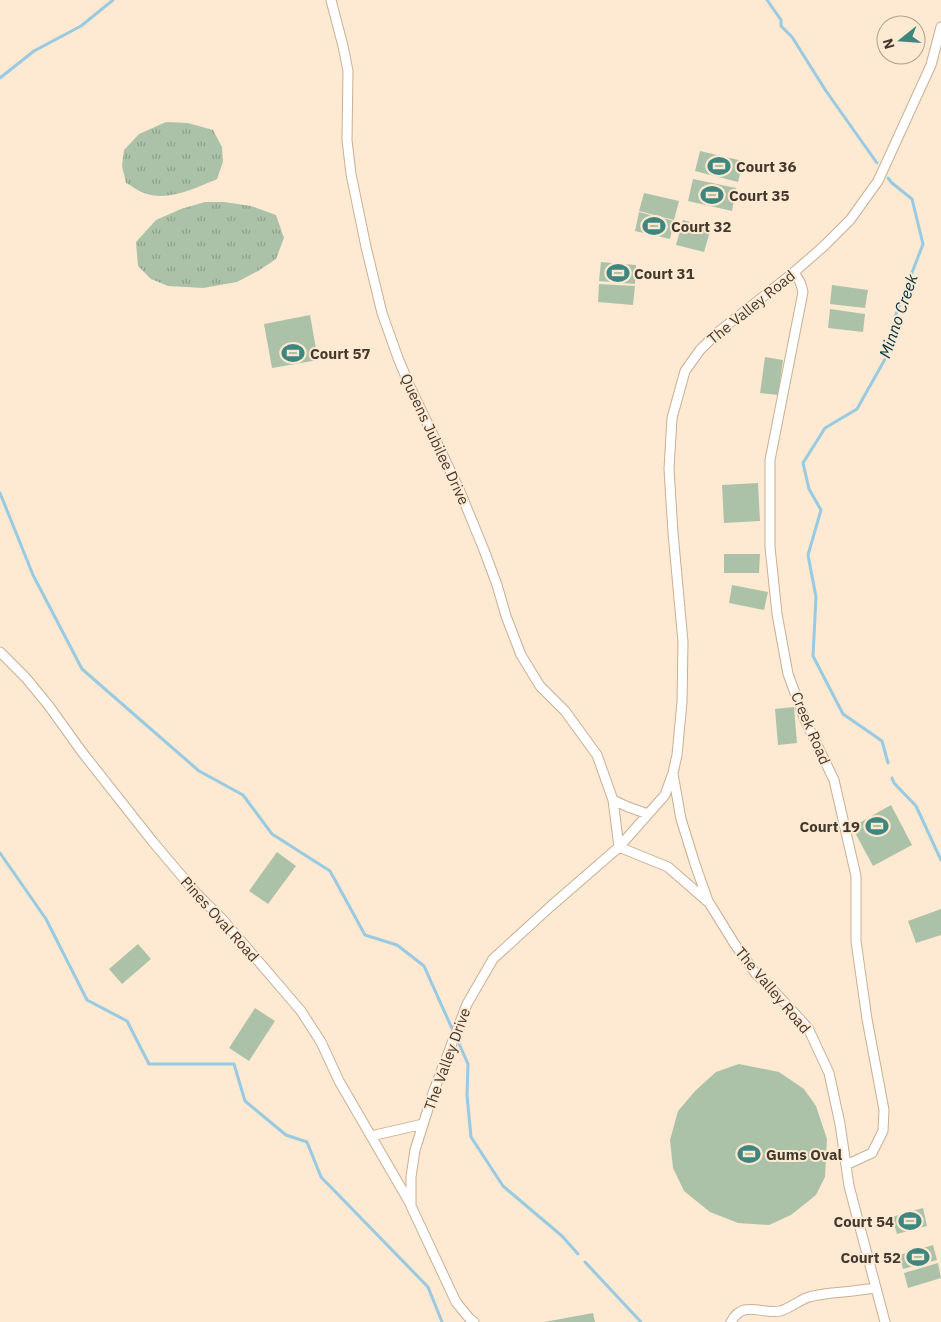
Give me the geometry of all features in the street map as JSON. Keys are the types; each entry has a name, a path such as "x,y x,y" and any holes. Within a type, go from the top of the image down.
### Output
{"street":[{"name":"Queens Jubilee Drive","path":"331,0 348,71 347,140 356,198 382,313 411,389 459,489 484,550 521,655 540,686 565,711 597,755 612,800 619,847"},
{"name":"The Valley Road","path":"708,901 668,867 619,847 665,795 677,755 682,702 683,642 672,532 669,469 672,418 676,401 685,371 700,350 718,333 793,274 824,246 850,220 878,181 930,65 941,27"},
{"name":"Creek Road","path":"793,274 798,277 803,292 770,460 770,547 777,614 788,674 806,720 834,780 856,876 856,941 867,1019 884,1110 883,1131 872,1153 846,1165"},
{"name":"Pines Oval Road","path":"0,652 26,678 49,706 82,752 153,842 301,1011 321,1042 339,1081 411,1206"},
{"name":"The Valley Road","path":"673,773 681,819 694,864 708,901 756,974 808,1028 829,1073 840,1124 848,1186 885,1322"},
{"path":"612,800 628,808 648,814"},
{"name":"The Valley Drive","path":"468,1320 456,1302 411,1206 411,1178 415,1150 423,1124 467,1004 493,959 619,847"},
{"path":"372,1136 423,1124"},
{"path":"731,1322 735,1315 745,1310 781,1310 811,1296 875,1288"}],"green space":[{"path":"166,122 188,123 213,130 222,147 223,162 217,179 181,193 162,196 144,193 126,183 122,166 124,150 139,134"},
{"name":"Court 36","path":"700,151 743,161 738,182 695,171"},
{"name":"Court 35","path":"693,179 736,188 732,211 688,201"},
{"path":"644,193 679,201 674,220 639,211"},
{"path":"205,202 224,202 251,206 276,215 284,238 276,259 237,282 203,288 168,286 151,279 138,266 136,242 156,220 181,209"},
{"name":"Court 32","path":"639,212 674,221 670,239 635,231"},
{"path":"683,220 711,228 704,252 676,245"},
{"name":"Court 31","path":"601,262 636,265 635,284 599,281"},
{"path":"599,284 635,286 633,305 598,302"},
{"path":"832,285 868,290 865,308 830,304"},
{"path":"830,309 865,314 863,332 828,328"},
{"path":"310,315 318,360 272,368 264,324"},
{"path":"765,357 783,360 778,395 760,393"},
{"path":"758,483 760,521 724,523 722,485"},
{"path":"724,554 760,554 759,573 724,573"},
{"path":"732,585 768,592 764,610 729,603"},
{"path":"794,707 797,743 778,745 775,709"},
{"path":"891,805 912,845 873,866 852,827"},
{"path":"277,852 296,866 268,904 249,891"},
{"path":"941,909 941,935 916,943 908,921"},
{"path":"138,944 151,959 122,984 109,969"},
{"path":"255,1008 275,1021 249,1061 229,1048"},
{"name":"Gums Oval","path":"739,1064 779,1072 804,1089 816,1106 827,1139 825,1177 816,1195 791,1215 769,1225 738,1223 710,1212 684,1191 673,1168 670,1140 678,1111 696,1090 716,1072"},
{"name":"Court 54","path":"923,1208 927,1226 897,1234 892,1217"},
{"name":"Court 52","path":"933,1245 937,1260 903,1269 899,1255"},
{"path":"938,1263 941,1278 908,1288 904,1273"},
{"path":"593,1313 595,1322 544,1322"}],"waterway":[{"path":"0,78 34,51 81,26 113,0"},
{"name":"Minno Creek","path":"767,0 781,20 781,26 792,37 826,91 877,163"},
{"name":"Minno Creek","path":"888,178 912,199 923,244 895,317 889,352 857,409 825,428 803,463 809,489 821,510 808,555 816,597 813,656 843,714 882,741 888,763"},
{"path":"0,493 33,575 82,669 199,771 243,795 272,834 330,871 365,935 397,945 424,966 454,1033"},
{"name":"Minno Creek","path":"892,778 894,783 916,806 941,860"},
{"path":"0,853 46,919 87,1000 127,1021 149,1064 234,1064 245,1101 286,1135 307,1142 321,1177 428,1287 442,1322"},
{"path":"457,1039 468,1064 467,1095 471,1137 503,1186 562,1236 578,1254"},
{"path":"585,1262 641,1322"}],"place":[{"name":"Court 36","path":"719,166"},
{"name":"Court 35","path":"712,195"},
{"name":"Court 32","path":"654,226"},
{"name":"Court 31","path":"618,273"},
{"name":"Court 57","path":"293,353"},
{"name":"Court 19","path":"877,826"},
{"name":"Gums Oval","path":"749,1154"},
{"name":"Court 54","path":"910,1221"},
{"name":"Court 52","path":"918,1257"}]}
